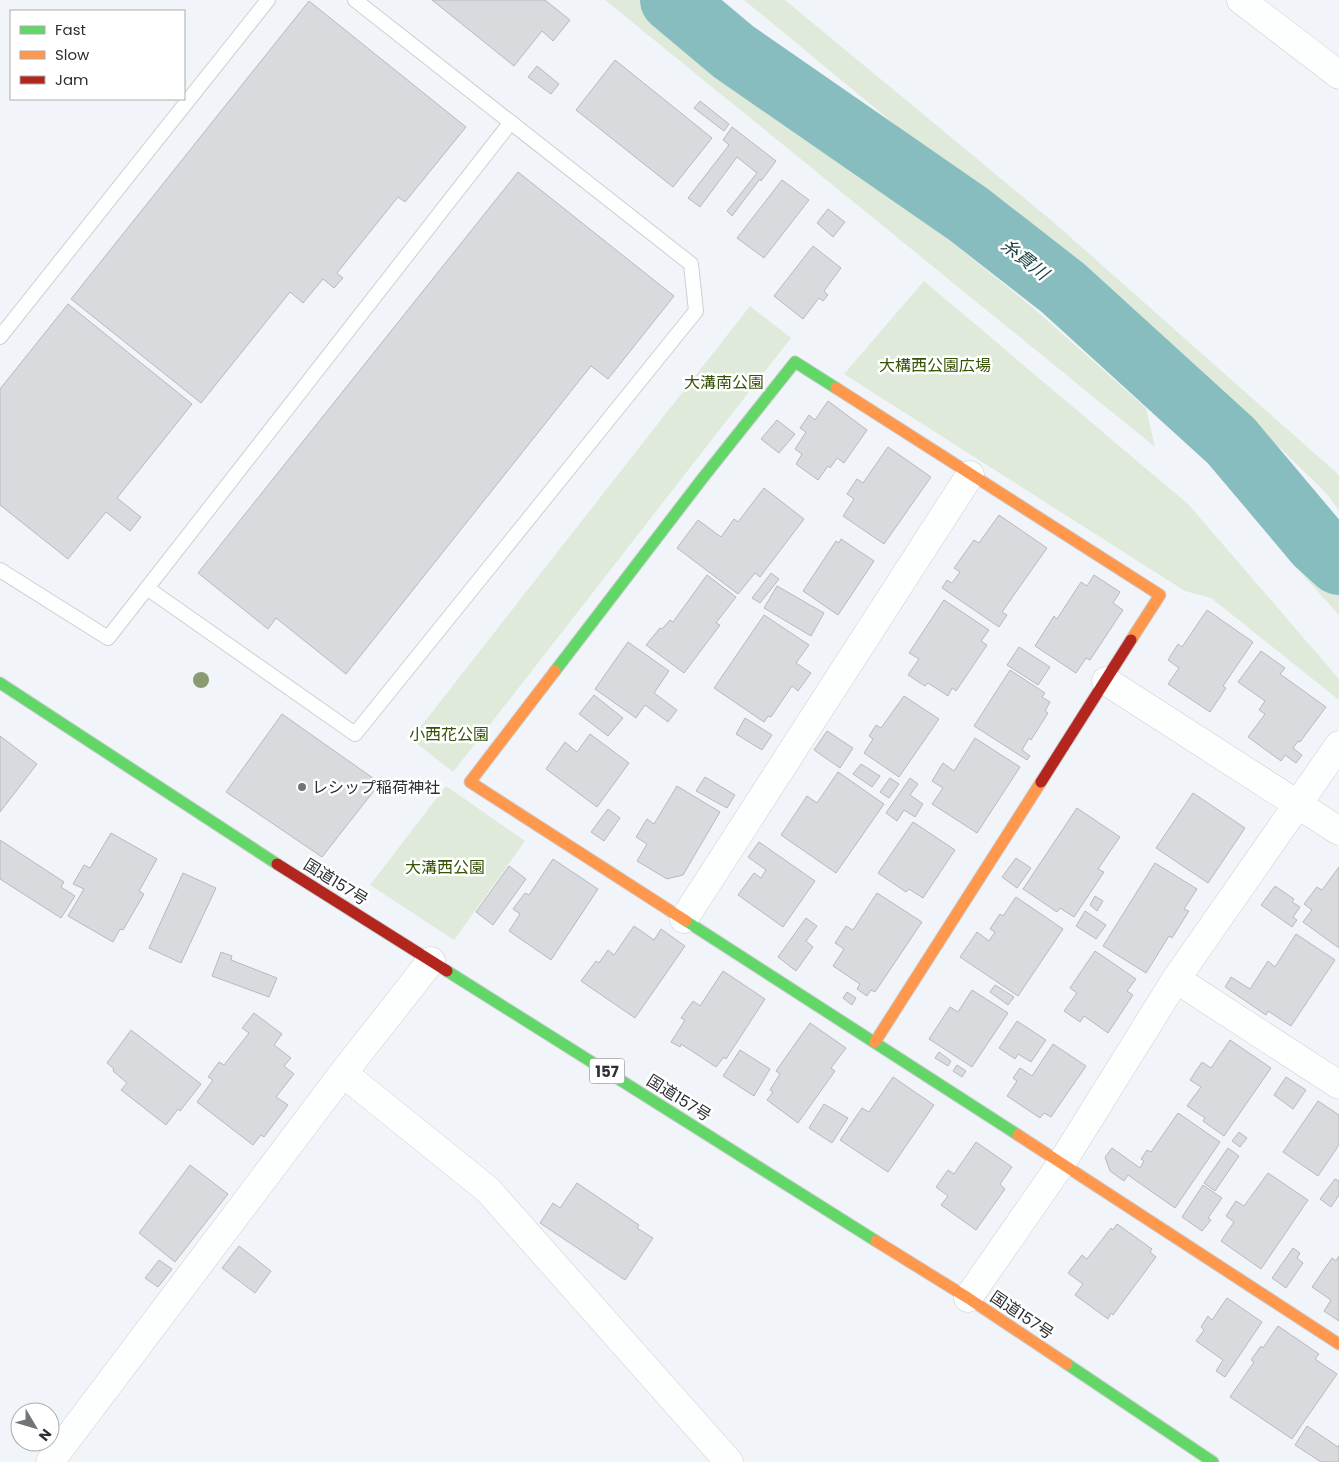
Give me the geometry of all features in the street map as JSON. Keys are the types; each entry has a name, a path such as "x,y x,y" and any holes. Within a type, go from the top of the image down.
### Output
{"main road":[{"path":"876,1042 1160,595 795,362 702,479 470,782 876,1042 1339,1344"},
{"name":"国道157号","path":"0,683 253,849 968,1298 1212,1462"}],"street":[{"path":"1241,0 1339,75"},
{"path":"684,919 970,475"},
{"path":"1106,681 1339,831"},
{"path":"968,1298 1061,1164 1176,979 1339,745"},
{"path":"50,1462 343,1073 430,961"},
{"path":"1176,979 1339,1085"},
{"path":"343,1073 488,1190 729,1462"}],"lane":[{"path":"0,337 268,0"},
{"path":"147,588 355,734 696,311 691,264 355,0"},
{"path":"0,570 108,638 511,122"}],"green space":[{"path":"605,0 664,0 696,26 816,133 1031,306 1146,408 1155,447"},
{"path":"744,0 785,0 1051,220 1339,475 1339,511 1327,494 1241,410"},
{"name":"大構西公園広場","path":"924,281 1188,504 1339,679 1339,700 1211,598 1185,591 844,374"},
{"name":"小西花公園","path":"750,306 791,338 453,772 411,739"},
{"path":"1291,530 1339,585 1339,615 1285,555"},
{"name":"大溝西公園","path":"446,786 525,841 454,940 370,885"}],"building":[{"path":"432,0 545,0 570,20 553,41 542,31 514,66"},
{"path":"309,1 466,127 405,202 398,197 337,273 343,278 334,288 323,279 303,303 290,292 201,403 71,299"},
{"path":"615,60 712,138 673,187 576,110"},
{"path":"537,66 559,84 551,94 528,77"},
{"path":"700,101 729,124 724,131 694,108"},
{"path":"732,127 776,161 732,216 727,211 757,173 737,157 700,207 688,198 729,145 723,140"},
{"path":"518,172 674,296 608,379 591,366 346,674 276,618 268,629 198,573"},
{"path":"782,180 809,200 764,258 737,238"},
{"path":"828,209 845,222 833,237 817,223"},
{"path":"813,246 841,268 824,291 828,295 823,301 819,298 803,319 774,296"},
{"path":"68,304 192,404 117,498 141,517 130,531 106,512 68,559 0,505 0,389"},
{"path":"828,401 867,430 844,463 837,458 830,468 828,466 818,480 796,464 802,454 795,449 806,432 800,428 809,415 815,420"},
{"path":"777,420 795,434 779,453 761,439"},
{"path":"888,447 931,477 884,544 843,516 854,499 847,494 857,479 863,483"},
{"path":"764,488 804,519 760,577 755,573 738,594 677,548 698,520 721,537 734,519 738,522"},
{"path":"999,515 1047,548 1002,612 1007,615 999,627 942,588 947,580 952,583 960,572 954,568 974,540 979,543"},
{"path":"841,539 874,561 838,615 803,591 836,541 839,543"},
{"path":"771,573 779,579 760,603 752,598"},
{"path":"707,575 736,597 716,623 720,625 684,673 646,645 660,628 662,629 670,620 673,622"},
{"path":"1094,575 1120,592 1113,603 1123,610 1090,660 1086,658 1076,673 1035,646 1054,616 1057,619 1081,582 1087,586"},
{"path":"777,586 824,613 811,636 764,608"},
{"path":"944,600 989,630 981,641 987,645 956,691 952,688 948,696 928,683 925,686 908,675 919,659 909,653"},
{"path":"1207,610 1253,642 1223,686 1226,688 1210,712 1168,684 1179,668 1168,660 1178,644 1182,647"},
{"path":"764,615 809,645 796,663 811,673 798,691 792,686 771,717 768,716 764,722 714,688"},
{"path":"628,642 669,671 654,693 677,710 668,722 645,705 636,718 595,689"},
{"path":"1019,647 1050,667 1038,685 1007,665"},
{"path":"1261,651 1285,668 1280,674 1326,707 1300,742 1298,741 1293,748 1302,755 1296,763 1285,755 1281,761 1248,737 1265,714 1259,710 1265,701 1238,682"},
{"path":"1010,670 1045,693 1042,697 1050,702 1045,711 1048,713 1031,740 1029,738 1022,750 1030,756 1027,760 974,726"},
{"path":"594,695 623,718 608,736 579,714"},
{"path":"904,696 939,719 899,777 864,753 873,739 869,736 876,725 881,728"},
{"name":"レシップ稲荷神社","path":"282,714 380,783 322,857 226,792"},
{"path":"745,718 772,735 762,750 736,734"},
{"path":"827,731 853,748 840,768 814,750"},
{"path":"590,734 629,763 597,807 546,769 565,742 577,752"},
{"path":"0,736 37,764 0,812"},
{"path":"975,738 1020,767 977,833 932,804 943,788 932,781 943,763 954,771"},
{"path":"861,764 880,776 872,787 853,774"},
{"path":"838,772 884,804 836,873 781,835 807,796 817,803"},
{"path":"705,777 735,795 727,808 696,791"},
{"path":"890,778 899,784 889,798 880,792"},
{"path":"910,778 918,784 910,795 923,804 915,817 904,810 897,821 886,813"},
{"path":"677,786 720,812 683,875 667,879 637,861 647,844 636,837 647,819 654,824"},
{"path":"1193,793 1245,828 1208,883 1156,848"},
{"path":"1077,808 1120,837 1098,869 1104,872 1074,917 1060,908 1057,912 1023,889"},
{"path":"608,809 620,818 604,841 591,832"},
{"path":"913,822 955,850 923,898 909,889 906,892 878,873"},
{"path":"111,833 157,859 139,891 144,894 123,930 120,929 113,942 68,916 84,889 73,884 84,865 90,868"},
{"path":"0,840 64,882 61,887 75,896 61,918 0,879"},
{"path":"759,842 815,881 783,927 738,895 754,873 761,878 766,870 748,857"},
{"path":"1016,858 1031,868 1017,888 1002,877"},
{"path":"553,859 598,889 551,960 509,931 520,914 513,909 525,893 529,895"},
{"path":"1155,863 1197,889 1184,909 1189,911 1172,938 1169,936 1146,973 1103,946"},
{"path":"509,866 526,879 493,925 476,912"},
{"path":"1339,867 1339,948 1303,922 1312,910 1304,904 1317,887 1322,890"},
{"path":"183,873 216,888 181,963 149,948"},
{"path":"1275,886 1294,899 1292,902 1300,907 1293,917 1297,920 1292,927 1261,905"},
{"path":"877,893 922,922 875,992 871,990 867,996 857,989 860,984 833,966 844,949 835,943 846,926 853,930"},
{"path":"1095,896 1103,901 1097,911 1090,905"},
{"path":"1016,897 1063,929 1018,996 960,957 977,932 989,941 995,932 990,929 1000,914 1003,916"},
{"path":"1085,911 1106,925 1096,939 1076,926"},
{"path":"806,918 817,926 806,941 813,947 796,971 778,957"},
{"path":"634,926 654,940 661,929 685,946 635,1018 581,981 596,961 599,963 608,950 614,955"},
{"path":"1296,934 1335,960 1291,1026 1268,1011 1266,1015 1225,987 1231,977 1250,989 1268,961 1275,967"},
{"path":"1095,951 1136,979 1127,991 1133,995 1108,1033 1084,1016 1080,1022 1064,1011 1077,993 1070,988"},
{"path":"221,952 232,956 231,960 277,978 269,997 212,976"},
{"path":"723,971 765,999 726,1059 724,1057 716,1067 681,1044 680,1047 671,1042 685,1020 681,1018 693,1001 700,1006"},
{"path":"995,985 1014,997 1008,1005 990,992"},
{"path":"972,990 1008,1013 972,1067 929,1039 950,1007 958,1012"},
{"path":"847,992 856,998 852,1005 843,998"},
{"path":"254,1013 282,1034 274,1045 291,1058 284,1066 294,1074 276,1097 288,1105 264,1137 261,1135 253,1145 197,1102 213,1080 208,1077 219,1062 224,1065 249,1033 242,1028"},
{"path":"1017,1021 1046,1040 1031,1062 1018,1054 1015,1059 999,1048"},
{"path":"810,1023 846,1048 831,1068 835,1071 798,1123 767,1100 773,1092 770,1090 780,1074 776,1071"},
{"path":"131,1030 201,1084 180,1111 178,1109 166,1125 121,1090 127,1083 107,1063"},
{"path":"1230,1040 1271,1068 1224,1136 1203,1121 1205,1118 1187,1106 1201,1087 1190,1080 1202,1062 1211,1068"},
{"path":"1053,1044 1086,1066 1051,1117 1044,1113 1040,1118 1007,1096 1017,1081 1013,1078 1020,1068 1032,1076"},
{"path":"740,1050 770,1069 754,1096 723,1076"},
{"path":"939,1052 951,1061 948,1066 935,1058"},
{"path":"957,1065 966,1071 962,1077 953,1071"},
{"path":"893,1077 934,1105 888,1172 840,1140 862,1108 869,1112"},
{"path":"1286,1077 1306,1090 1293,1109 1274,1095"},
{"path":"1318,1101 1339,1115 1339,1145 1318,1176 1283,1152"},
{"path":"824,1104 848,1118 832,1143 809,1128"},
{"path":"1178,1113 1220,1142 1175,1208 1128,1175 1124,1181 1110,1171 1105,1157 1112,1148 1140,1168 1144,1161 1141,1159 1147,1150 1151,1152"},
{"path":"1239,1132 1247,1138 1240,1147 1232,1141"},
{"path":"976,1142 1012,1167 1000,1184 1005,1189 976,1230 941,1205 948,1196 936,1187 948,1170 954,1174"},
{"path":"1228,1148 1239,1156 1215,1191 1204,1183"},
{"path":"190,1165 228,1194 175,1262 139,1233"},
{"path":"1268,1173 1308,1200 1261,1269 1221,1241 1234,1222 1226,1216 1236,1201 1244,1206"},
{"path":"1335,1179 1339,1181 1339,1195 1331,1207 1320,1199"},
{"path":"577,1183 639,1225 637,1228 653,1238 625,1280 540,1223 553,1203 560,1208"},
{"path":"1203,1185 1222,1198 1208,1218 1211,1220 1202,1231 1182,1217"},
{"path":"1117,1224 1152,1249 1150,1252 1156,1257 1113,1315 1111,1313 1108,1319 1075,1295 1083,1284 1068,1273 1082,1255 1087,1259 1111,1228 1113,1230"},
{"path":"239,1246 271,1271 255,1293 222,1268"},
{"path":"1293,1248 1300,1253 1297,1258 1303,1263 1286,1288 1272,1278"},
{"path":"1339,1256 1339,1321 1324,1311 1331,1300 1312,1287 1332,1258 1336,1261"},
{"path":"159,1260 172,1269 158,1287 145,1278"},
{"path":"1227,1298 1262,1322 1225,1377 1216,1371 1223,1360 1196,1341 1204,1330 1201,1327 1208,1316 1212,1320"},
{"path":"1278,1326 1319,1354 1315,1359 1337,1374 1292,1439 1230,1397 1254,1362 1251,1360 1261,1346 1263,1348"},
{"path":"1307,1426 1338,1447 1339,1445 1339,1462 1321,1462 1295,1445"}],"waterway":[{"name":"糸貫川","path":"672,0 734,52 968,214 1063,288 1231,441 1317,543 1339,563"}],"traffic: fast":[{"path":"555,671 702,479 795,362 836,388"},
{"path":"0,683 277,864"},
{"path":"686,921 1018,1135"},
{"path":"447,971 876,1241"},
{"path":"1067,1364 1213,1462"}],"traffic: slow":[{"path":"836,388 1160,595 1131,640"},
{"path":"555,671 470,782 686,921"},
{"path":"875,1042 1041,782"},
{"path":"1018,1135 1339,1344"},
{"path":"876,1241 968,1298 1067,1364"}],"traffic: jam":[{"path":"1041,782 1131,640"},
{"path":"277,864 447,971"}],"place":[{"name":"レシップ稲荷神社","path":"302,787"}],"park label":[{"name":"大溝南公園","path":"724,382"}]}
